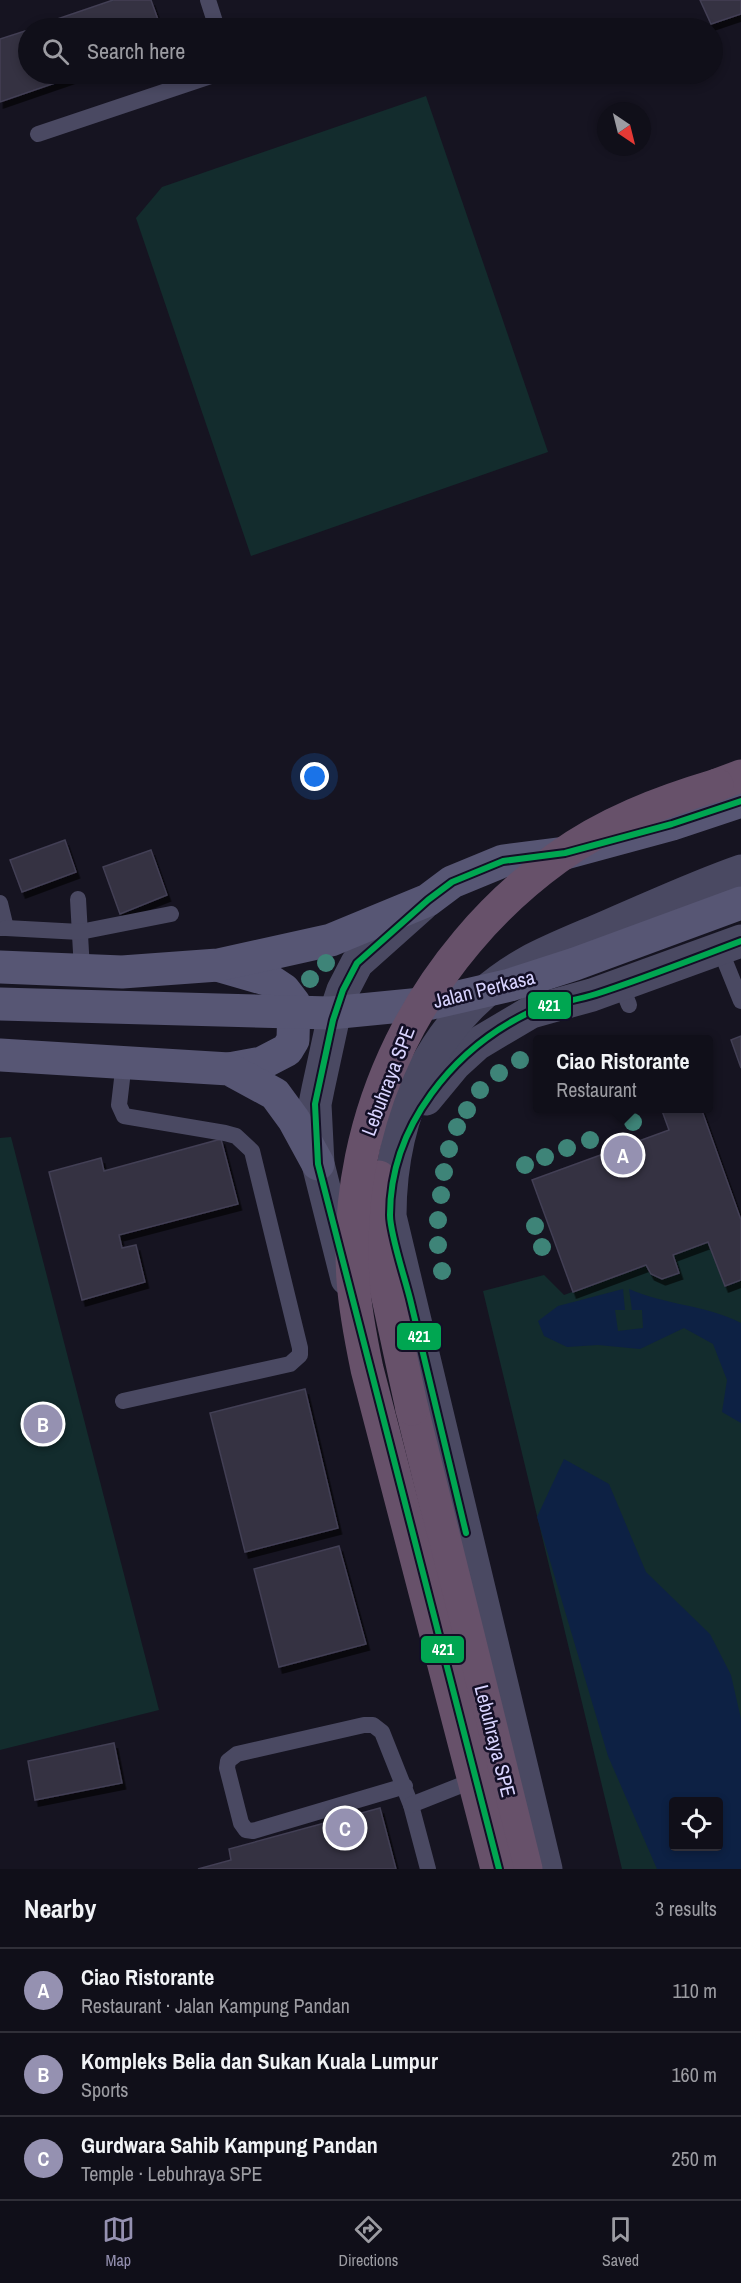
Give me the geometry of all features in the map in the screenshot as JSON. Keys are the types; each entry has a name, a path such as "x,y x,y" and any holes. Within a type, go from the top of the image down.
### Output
{"highway":[{"name":"Lebuhraya SPE","path":"498,1869 367,1369 358,1325 353,1280 352,1234 356,1190 364,1144 393,1058 413,1017 436,981 492,913 558,857 634,814 736,787"},
{"name":"Lebuhraya SPE","path":"526,1869 412,1409 377,1247 376,1213 383,1147 403,1077 419,1040 450,988 487,941 516,913 580,866 688,809 736,787"}],"main road":[{"path":"0,967 122,972 218,965 331,940 428,900 452,882 503,861 565,853 672,824 736,787"},
{"name":"Jalan Perkasa","path":"0,1004 330,1013 432,1003 510,985 575,964 741,903"},
{"path":"0,1055 229,1069 262,1063 287,1050 293,1040 294,1003 284,990 269,980 218,965"},
{"path":"229,1069 275,1094 294,1120 318,1164"}],"street":[{"path":"546,1869 390,1216 393,1155 411,1096 441,1042 482,996 506,977 549,951 741,871"},
{"path":"428,900 357,963 344,990 333,1020 315,1104 318,1164 498,1869"},
{"path":"390,1216 396,1166 405,1137 429,1095 454,1064 503,1027 531,1012 625,995 730,945"}],"lane":[{"path":"208,0 214,18"},
{"path":"38,134 187,84"},
{"path":"78,898 82,970"},
{"path":"0,903 3,928 80,932 171,914"},
{"path":"730,945 741,1001"},
{"path":"123,1401 290,1364 300,1355 252,1151 236,1136 124,1116 119,1105 124,1062"},
{"path":"405,1786 253,1831 246,1830 241,1823 227,1768 228,1761 237,1754 363,1725 373,1725 382,1732 405,1786 428,1869"},
{"path":"411,1805 474,1780"}],"green space":[{"path":"426,96 548,452 251,556 136,218 162,187"},
{"path":"11,1137 159,1710 0,1750 0,1138"},
{"path":"708,1242 725,1286 741,1280 741,1869 622,1869 483,1291 544,1275 564,1295 646,1265 651,1274 662,1279 678,1273 673,1255"}],"water":[{"path":"623,1289 625,1310 615,1310 618,1331 643,1328 642,1310 632,1310 629,1289 657,1299 714,1312 741,1323 741,1423 722,1412 727,1380 713,1344 684,1328 640,1349 598,1345 567,1347 544,1336 538,1321 558,1306"},
{"path":"564,1459 609,1484 646,1572 710,1634 731,1675 741,1719 741,1869 657,1869 608,1756 537,1517"}],"building":[{"path":"113,0 151,0 157,18 60,18"},
{"path":"700,0 741,0 741,14 723,20 723,18 708,18"},
{"path":"18,33 18,84 52,84 0,102 0,39"},
{"path":"65,840 76,872 22,892 10,860"},
{"path":"151,850 167,895 120,914 103,867"},
{"path":"741,1036 741,1068 731,1040"},
{"path":"663,1113 703,1113 741,1220 741,1280 725,1286 708,1242 673,1255 679,1273 662,1279 651,1274 646,1265 573,1292 532,1180 669,1130"},
{"path":"221,1139 238,1204 119,1235 122,1248 136,1245 145,1282 82,1300 49,1172 101,1158 104,1171"},
{"path":"305,1389 338,1528 245,1552 210,1413"},
{"path":"339,1546 366,1644 279,1667 254,1569"},
{"path":"114,1743 122,1783 35,1800 28,1761"},
{"path":"380,1808 396,1869 198,1869 231,1860 229,1849"}],"transit line":[{"name":"421","path":"499,1869 318,1164 315,1104 333,1020 343,990 357,963 428,900 452,882 503,861 565,853 672,824 741,801"},
{"name":"421","path":"466,1533 391,1224 393,1182 401,1151 414,1121 431,1094 452,1069 476,1047 502,1028 530,1012 614,988 741,941"}],"place":[{"name":"Ciao Ristorante","path":"623,1155"},
{"name":"Kompleks Belia dan Sukan Kuala Lumpur","path":"43,1424"},
{"name":"Gurdwara Sahib Kampung Pandan","path":"345,1828"}]}
